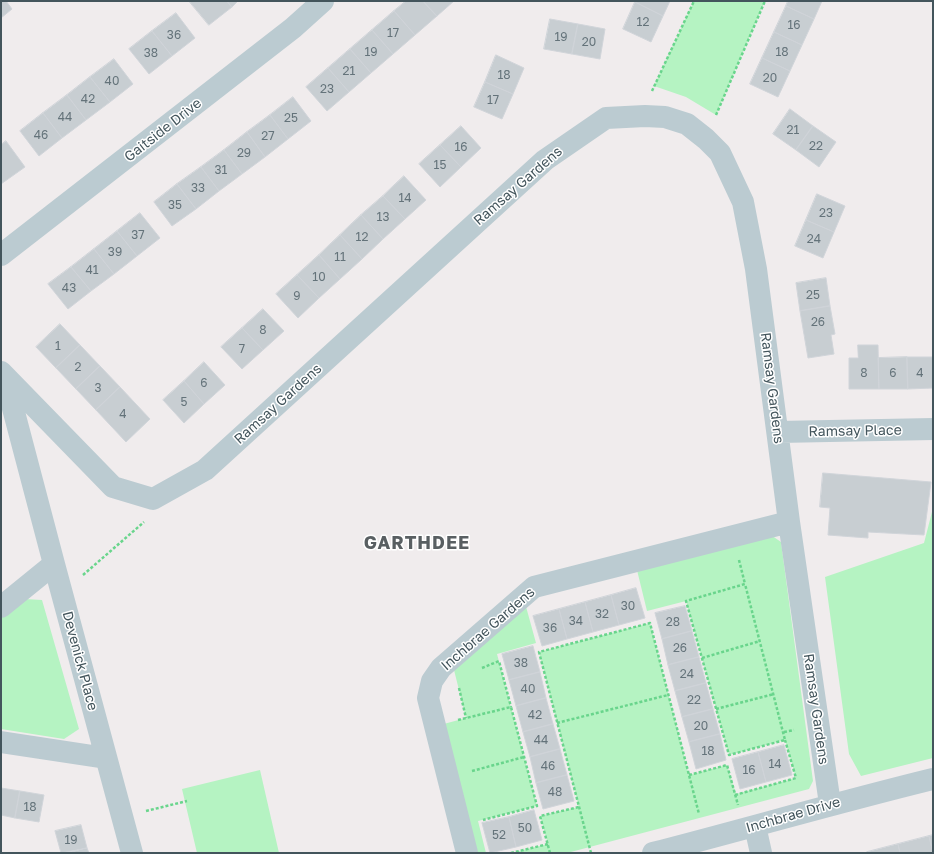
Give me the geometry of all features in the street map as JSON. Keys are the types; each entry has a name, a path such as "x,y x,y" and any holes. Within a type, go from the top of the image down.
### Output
{"street":[{"name":"Gaitside Drive","path":"1,255 293,28 323,1"},
{"name":"Ramsay Gardens","path":"153,499 205,470 545,160 606,118 665,116 687,124 706,138 720,153 744,202 756,269 789,522 830,804"},
{"path":"3,374 113,486 153,499"},
{"name":"Devenick Place","path":"3,374 132,853"},
{"name":"Ramsay Place","path":"778,432 933,429"},
{"name":"Inchbrae Gardens","path":"467,853 428,698 432,681 441,668 534,587 789,522"},
{"path":"1,607 54,564"},
{"path":"1,742 106,758"},
{"name":"Inchbrae Drive","path":"652,853 750,828 830,804 933,779"},
{"path":"750,828 761,853"}],"path":[{"path":"654,86 694,1"},
{"path":"706,138 765,1"},
{"path":"62,594 149,517 153,499"},
{"path":"732,536 796,778 735,795"},
{"path":"745,584 686,601 729,755 785,740"},
{"path":"591,853 539,652 650,623 706,840"},
{"path":"702,658 760,641"},
{"path":"478,669 500,661 537,806 478,822"},
{"path":"458,684 466,718"},
{"path":"716,709 774,694"},
{"path":"557,723 668,695"},
{"path":"453,722 511,706"},
{"path":"466,772 524,757"},
{"path":"689,775 727,765 735,795 750,828"},
{"path":"122,817 187,801"},
{"path":"550,853 540,816 579,807"},
{"path":"511,853 548,844"}],"green space":[{"path":"694,1 765,1 716,115 686,97 654,86"},
{"path":"933,508 933,758 861,776 849,754 825,577 924,543"},
{"path":"768,533 781,542 813,781 809,789 567,853 511,853 548,844 540,816 579,807 539,652 650,623 689,775 727,765 736,794 796,778 785,740 729,755 686,601 647,611 636,566"},
{"path":"25,599 42,600 79,729 64,739 1,729 1,618"},
{"path":"525,603 536,643 497,654 537,806 478,821 486,853 474,853 440,725 466,718 453,666"},
{"path":"260,770 279,853 197,853 182,789"}],"building":[{"path":"1,1 6,1 12,9 1,18"},
{"path":"189,1 227,1 232,7 209,25"},
{"path":"227,1 238,1 232,7"},
{"path":"406,1 423,1 437,16 415,35 394,11"},
{"path":"423,1 454,1 437,16"},
{"path":"670,1 663,16 635,2"},
{"path":"788,1 822,1 814,19 786,6"},
{"path":"635,2 663,16 651,42 623,29"},
{"path":"786,6 814,19 802,45 774,32"},
{"path":"394,11 415,35 393,54 372,30"},
{"path":"176,13 195,38 172,56 152,31"},
{"path":"550,19 578,24 572,54 544,49"},
{"path":"578,24 605,29 600,59 572,54"},
{"path":"372,30 393,54 371,73 350,49"},
{"path":"152,31 172,56 149,74 129,49"},
{"path":"774,32 802,45 790,71 762,58"},
{"path":"350,49 371,73 349,92 328,68"},
{"path":"496,55 524,68 513,94 485,82"},
{"path":"762,58 790,71 778,97 750,84"},
{"path":"114,59 133,84 110,102 90,77"},
{"path":"328,68 349,92 327,111 306,87"},
{"path":"90,77 110,102 86,120 67,95"},
{"path":"485,82 513,94 502,119 474,107"},
{"path":"67,95 86,120 62,138 43,113"},
{"path":"293,97 311,121 288,139 270,115"},
{"path":"790,109 813,126 796,150 773,134"},
{"path":"43,113 62,138 39,156 20,131"},
{"path":"270,115 288,139 265,157 247,132"},
{"path":"461,126 481,148 461,167 440,145"},
{"path":"813,126 836,142 819,167 796,150"},
{"path":"247,132 265,157 242,174 224,150"},
{"path":"6,141 25,167 1,184 1,145"},
{"path":"440,145 461,167 440,187 419,164"},
{"path":"224,150 242,174 219,191 201,167"},
{"path":"201,167 219,191 196,209 177,184"},
{"path":"404,176 426,200 405,219 383,196"},
{"path":"177,184 196,209 172,226 154,202"},
{"path":"817,194 845,206 834,232 806,220"},
{"path":"383,196 405,219 383,239 361,215"},
{"path":"140,213 160,238 137,256 117,231"},
{"path":"361,215 383,239 362,259 340,235"},
{"path":"806,220 834,232 823,258 795,246"},
{"path":"117,231 137,256 114,274 94,249"},
{"path":"340,235 362,259 340,279 319,255"},
{"path":"94,249 114,274 91,291 71,267"},
{"path":"319,255 340,279 319,298 297,275"},
{"path":"71,267 91,291 68,309 48,284"},
{"path":"297,275 319,298 298,318 276,294"},
{"path":"826,278 830,306 800,311 796,283"},
{"path":"830,306 835,334 831,335 834,354 808,358 800,311"},
{"path":"263,309 284,331 263,350 242,328"},
{"path":"60,324 80,345 56,368 36,347"},
{"path":"242,328 263,350 242,369 221,347"},
{"path":"80,345 100,366 76,389 56,368"},
{"path":"858,345 878,345 879,389 849,389 849,358 858,358"},
{"path":"907,357 933,357 933,388 908,389"},
{"path":"907,357 908,389 879,389 878,358"},
{"path":"204,362 225,385 204,404 184,381"},
{"path":"100,366 120,387 96,410 76,389"},
{"path":"184,381 204,404 184,423 163,400"},
{"path":"120,387 150,419 126,442 96,410"},
{"path":"823,473 931,482 924,535 868,532 868,538 828,535 830,508 820,507"},
{"path":"636,588 645,618 619,625 611,595"},
{"path":"611,595 619,625 593,632 585,602"},
{"path":"585,602 593,632 567,639 559,609"},
{"path":"685,606 692,631 662,639 655,613"},
{"path":"559,609 567,639 542,646 533,616"},
{"path":"692,631 699,657 668,665 662,639"},
{"path":"533,646 540,672 509,680 502,654"},
{"path":"699,657 706,683 675,691 668,665"},
{"path":"540,672 546,698 516,706 509,680"},
{"path":"706,683 713,709 682,717 675,691"},
{"path":"546,698 553,724 523,732 516,706"},
{"path":"713,709 720,734 689,742 682,717"},
{"path":"553,724 560,749 530,757 523,732"},
{"path":"720,734 726,760 696,769 689,742"},
{"path":"784,745 792,775 766,782 758,752"},
{"path":"560,749 567,775 536,783 530,757"},
{"path":"758,752 766,782 740,789 732,759"},
{"path":"567,775 574,801 543,809 536,783"},
{"path":"1,788 20,791 15,818 1,815"},
{"path":"20,791 44,795 39,822 15,818"},
{"path":"534,810 542,840 516,847 509,817"},
{"path":"509,817 516,847 490,853 482,823"},
{"path":"81,825 87,848 61,853 55,831"},
{"path":"933,835 933,853 929,836"},
{"path":"929,836 933,853 900,853 898,844"},
{"path":"898,844 900,853 867,852"},
{"path":"87,848 89,853 68,853"}],"district":[{"name":"GARTHDEE","path":"417,543"}]}
